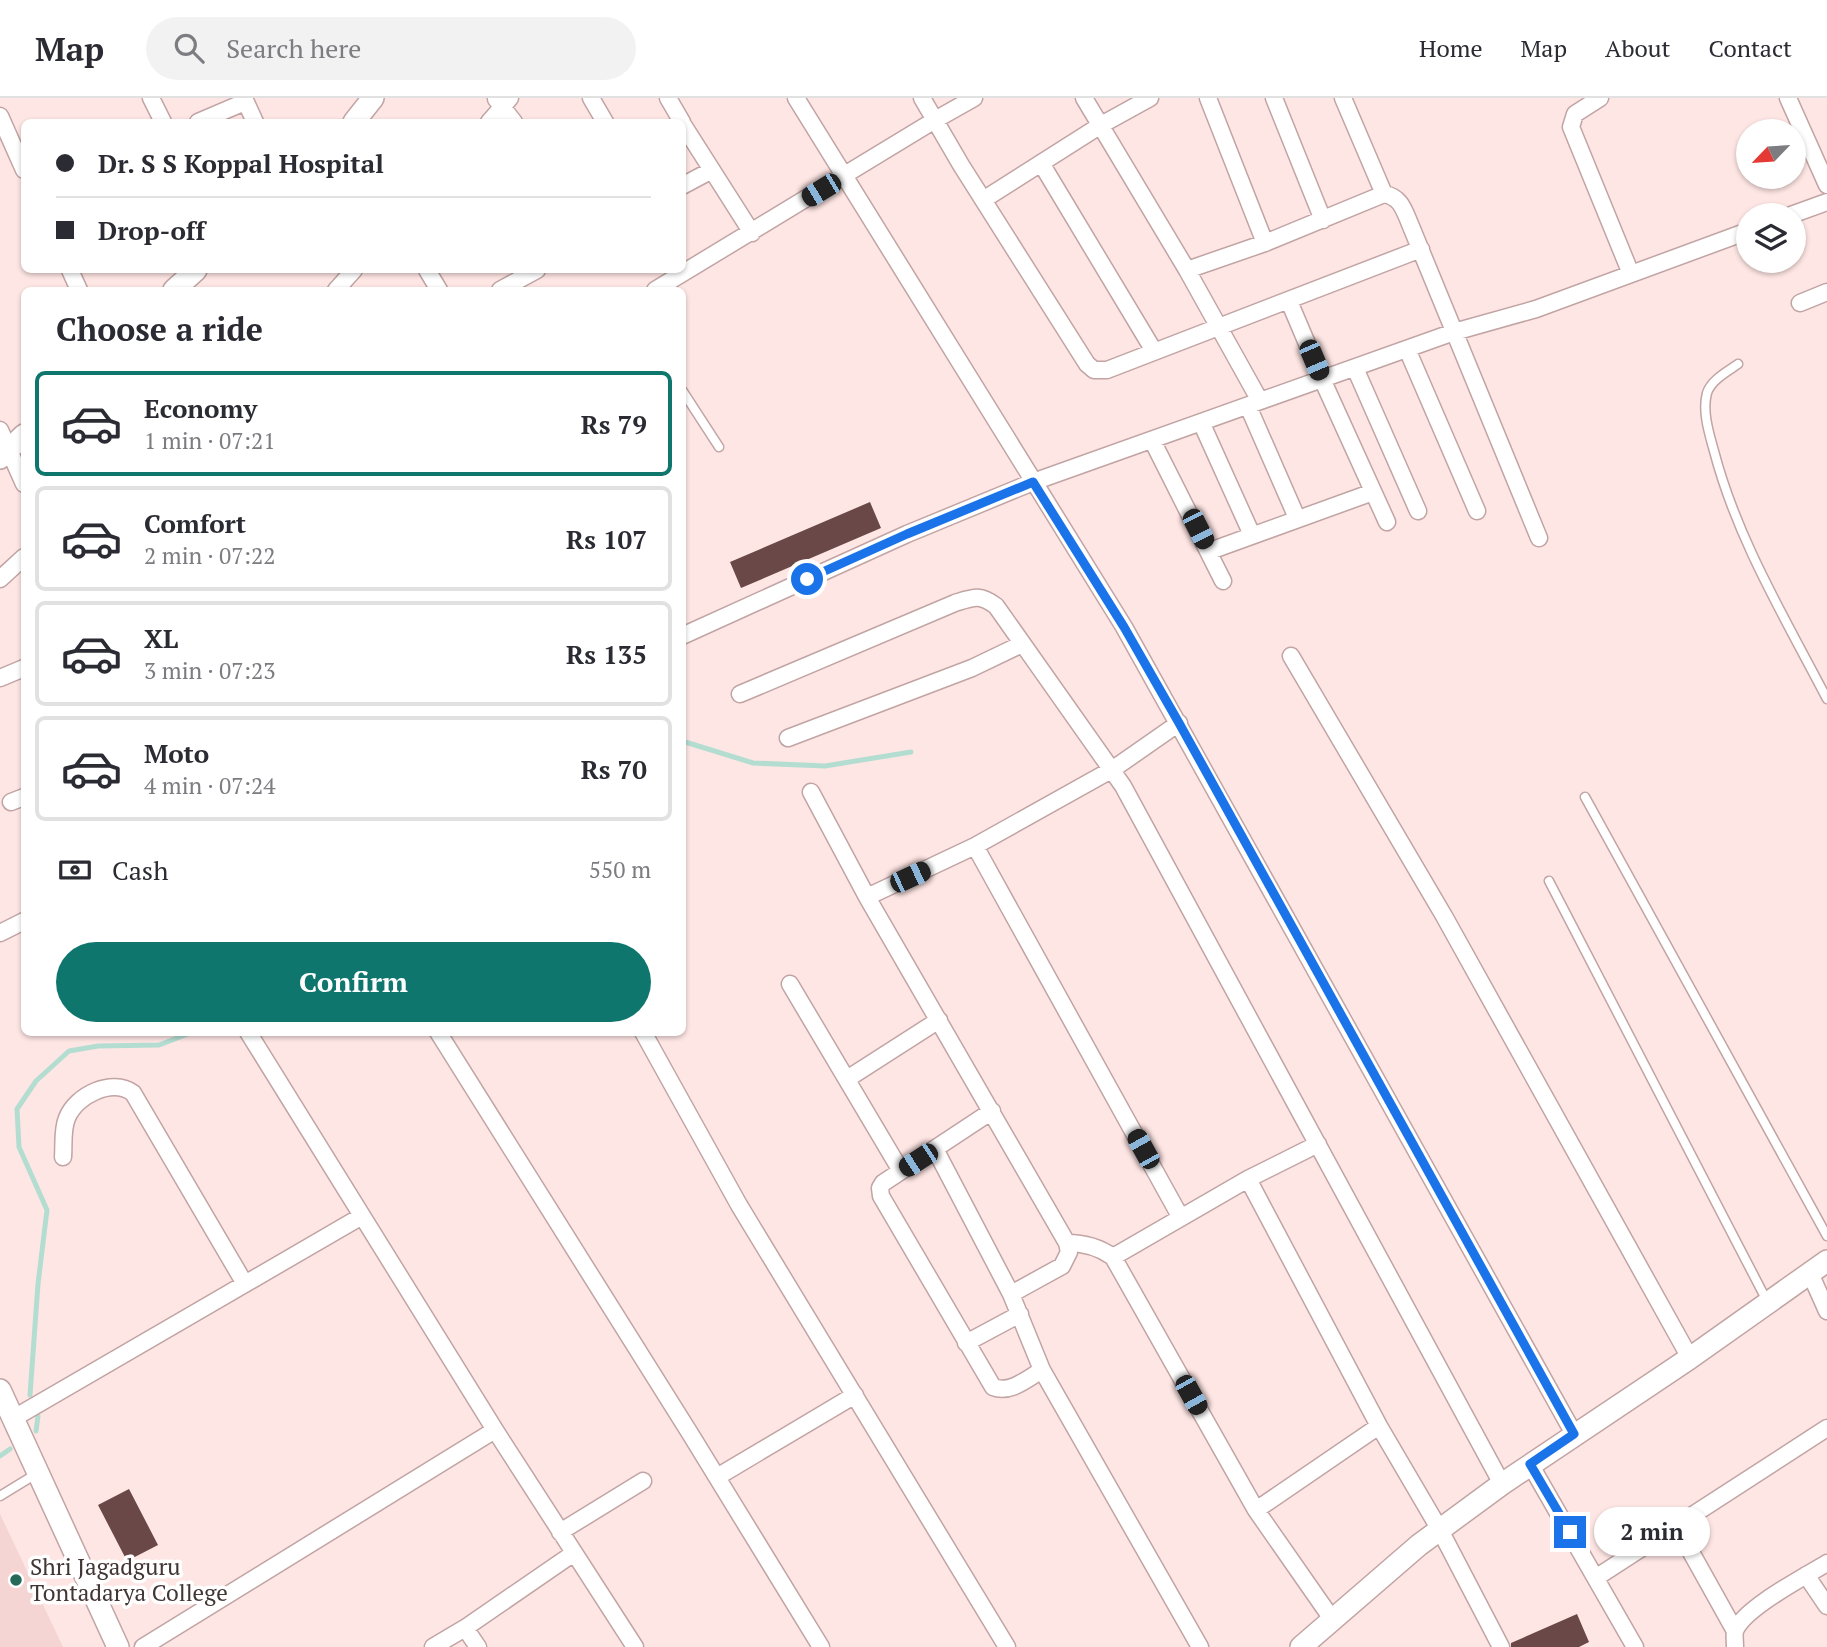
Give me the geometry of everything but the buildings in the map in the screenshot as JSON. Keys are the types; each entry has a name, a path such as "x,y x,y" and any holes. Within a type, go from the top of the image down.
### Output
{"street":[{"path":"151,98 162,119"},
{"path":"356,119 373,98"},
{"path":"590,98 604,119"},
{"path":"668,98 680,119"},
{"path":"796,98 1124,627 1574,1434"},
{"path":"922,98 1087,364 1094,370 1107,370 1421,249"},
{"path":"686,272 974,98"},
{"path":"1084,98 1220,328 1254,403 1297,518"},
{"path":"984,200 1101,125 1150,98"},
{"path":"1208,98 1265,243"},
{"path":"1274,98 1323,220"},
{"path":"1343,98 1384,194"},
{"path":"1600,98 1575,114 1571,127 1631,274"},
{"path":"1788,98 1827,186"},
{"path":"204,119 245,100 254,119"},
{"path":"491,119 503,101 512,119"},
{"path":"0,116 21,163"},
{"path":"686,129 752,233"},
{"path":"1041,163 1154,351"},
{"path":"686,184 712,170"},
{"path":"1187,270 1265,243 1384,194 1400,201 1539,538"},
{"path":"1806,210 1827,202"},
{"path":"686,634 907,534 1033,482 1454,332 1536,309 1736,235"},
{"path":"177,287 193,273"},
{"path":"338,287 351,273"},
{"path":"505,287 527,273"},
{"path":"660,287 684,273"},
{"path":"1800,303 1827,292"},
{"path":"1289,301 1387,522"},
{"path":"1407,349 1477,511"},
{"path":"1355,368 1418,511"},
{"path":"1201,422 1252,535"},
{"path":"0,430 11,448 21,476"},
{"path":"1152,440 1223,581"},
{"path":"1210,551 1373,492"},
{"path":"0,579 21,559"},
{"path":"740,694 955,603 975,597 986,598 996,606 1113,769 1502,1484"},
{"path":"788,738 972,668 1022,644"},
{"path":"1291,656 1444,916 1690,1358"},
{"path":"0,678 21,669"},
{"path":"867,897 975,846 1113,769 1179,723"},
{"path":"811,792 867,897 1067,1243 1069,1252 1062,1266 1011,1294"},
{"path":"975,846 1181,1218"},
{"path":"0,933 21,922"},
{"path":"790,984 901,1171"},
{"path":"847,1079 939,1020"},
{"path":"250,1036 495,1430 635,1647"},
{"path":"441,1036 821,1647"},
{"path":"645,1036 739,1205 1007,1647"},
{"path":"63,1157 64,1130 67,1117 74,1107 87,1096 113,1086 124,1087 133,1093 245,1284"},
{"path":"992,1111 883,1183 881,1196 993,1387 1009,1389 1042,1370"},
{"path":"1113,1257 1248,1179 1318,1144"},
{"path":"935,1149 1011,1294 1042,1370 1200,1647"},
{"path":"1248,1179 1501,1647"},
{"path":"14,1418 362,1216"},
{"path":"1067,1243 1081,1243 1105,1251 1113,1257 1256,1510 1332,1619"},
{"path":"1301,1647 1440,1530 1502,1484 1690,1358 1818,1267 1827,1311"},
{"path":"966,1343 1020,1314"},
{"path":"0,1390 118,1647"},
{"path":"717,1477 855,1395"},
{"path":"1256,1510 1380,1426"},
{"path":"1597,1577 1827,1428"},
{"path":"143,1647 495,1430"},
{"path":"1530,1464 1635,1647"},
{"path":"560,1532 643,1481"},
{"path":"1677,1527 1735,1639"},
{"path":"433,1647 466,1628 574,1553"},
{"path":"1735,1639 1748,1614 1827,1563"},
{"path":"1806,1575 1827,1606"},
{"path":"466,1628 478,1647"}],"lane":[{"path":"1738,364 1718,377 1707,391 1707,426 1717,464 1742,537 1827,699"},
{"path":"686,396 719,447"},
{"path":"1586,797 1827,1236"},
{"path":"1549,881 1768,1303"},
{"path":"0,1496 38,1472"}],"shaded area":[{"name":"Shri Jagadguru Tontadarya College","path":"0,1514 63,1647 0,1647"}],"waterway":[{"path":"686,742 753,763 825,766 911,752"},
{"path":"30,1395 38,1284 47,1210 19,1147 17,1109 36,1081 69,1051 98,1046 159,1045 183,1036"},
{"path":"36,1431 38,1416"},
{"path":"0,1456 10,1449"}],"place":[{"name":"Shri Jagadguru Tontadarya College","path":"16,1580"}],"route":[{"path":"807,579 1033,482 1124,627 1179,723 1574,1434 1530,1464 1570,1532"}]}
